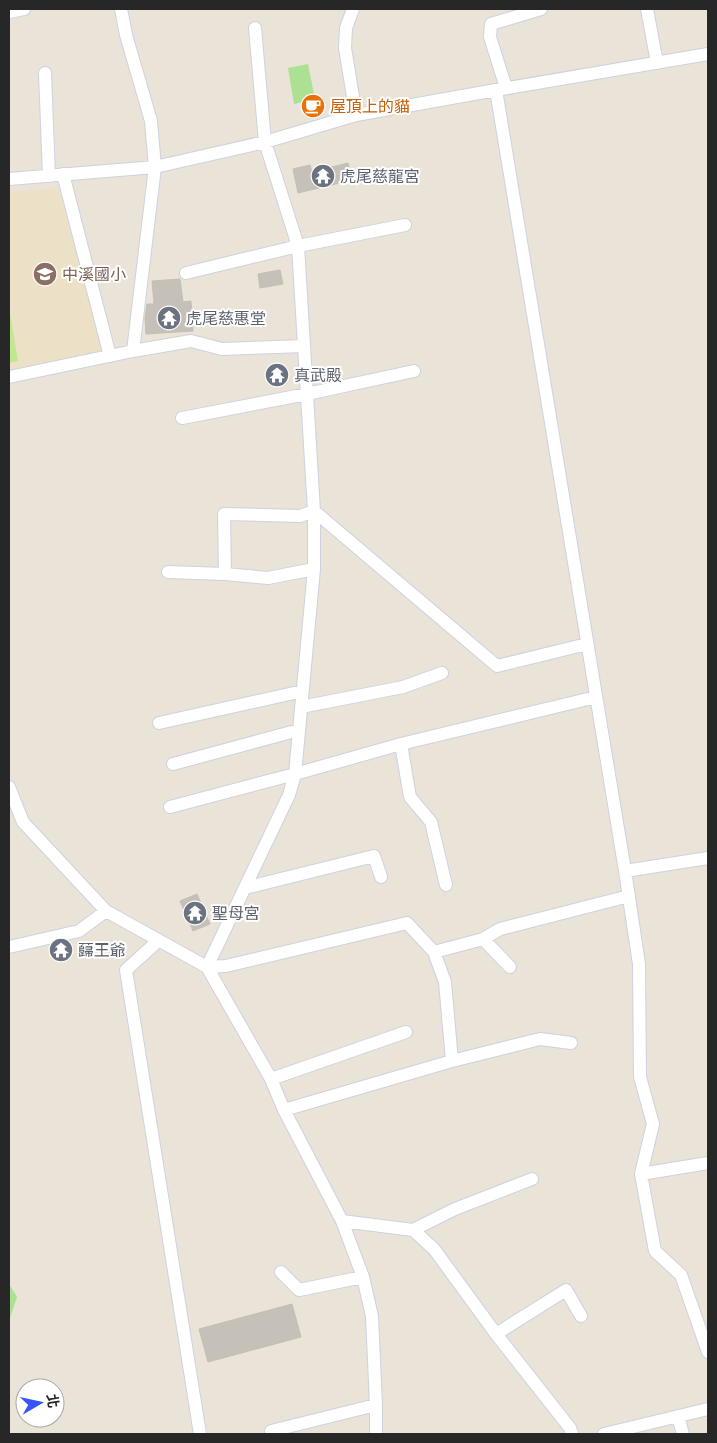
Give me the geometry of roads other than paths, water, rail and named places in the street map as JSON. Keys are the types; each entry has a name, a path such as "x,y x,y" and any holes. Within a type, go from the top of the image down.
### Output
{"street":[{"path":"9,12 24,9"},
{"path":"121,9 126,35 151,121 155,167 133,351"},
{"path":"353,9 346,28 345,48 356,115"},
{"path":"542,9 491,24 490,37 501,89 587,644 639,964 640,1077 653,1124 641,1174 655,1251 681,1275 708,1352"},
{"path":"647,9 657,63"},
{"path":"207,967 289,795 295,774 314,569 314,511 298,246 265,142 255,28"},
{"path":"9,179 155,167 265,142 356,115 708,54"},
{"path":"45,73 49,176"},
{"path":"63,174 110,356"},
{"path":"186,273 298,246 406,225"},
{"path":"9,377 190,341 222,349 304,346"},
{"path":"182,418 414,371"},
{"path":"314,511 497,666 587,644"},
{"path":"224,574 224,514 300,516 314,511"},
{"path":"168,572 268,578 314,569"},
{"path":"301,707 403,687 442,673"},
{"path":"159,723 303,691"},
{"path":"170,807 401,744 596,697"},
{"path":"173,764 299,730"},
{"path":"401,744 410,797 430,822 446,885"},
{"path":"9,787 23,822 106,911 207,967 226,966 407,923 434,952 445,982 452,1061"},
{"path":"245,888 374,856 381,877"},
{"path":"625,871 708,858"},
{"path":"434,952 483,939 500,929 629,896"},
{"path":"9,947 79,931 106,911"},
{"path":"483,939 510,967"},
{"path":"158,941 126,970 200,1434"},
{"path":"207,967 271,1079 284,1110 342,1222 363,1277 372,1316 376,1434"},
{"path":"271,1079 406,1032"},
{"path":"284,1110 452,1061 540,1039 571,1043"},
{"path":"641,1174 708,1163"},
{"path":"342,1222 413,1230 456,1208 532,1179"},
{"path":"413,1230 434,1249 496,1334 570,1428 572,1434"},
{"path":"282,1272 299,1290 363,1277"},
{"path":"496,1334 566,1290 581,1316"},
{"path":"270,1431 376,1405"},
{"path":"604,1434 708,1409"},
{"path":"678,1416 683,1434"}],"place":[{"name":"屋頂上的貓","path":"313,106"},
{"name":"虎尾慈龍宮","path":"323,176"},
{"name":"中溪國小","path":"45,274"},
{"name":"虎尾慈惠堂","path":"169,318"},
{"name":"真武殿","path":"277,375"},
{"name":"聖母宮","path":"195,913"},
{"name":"蘬王爺","path":"61,950"}]}
